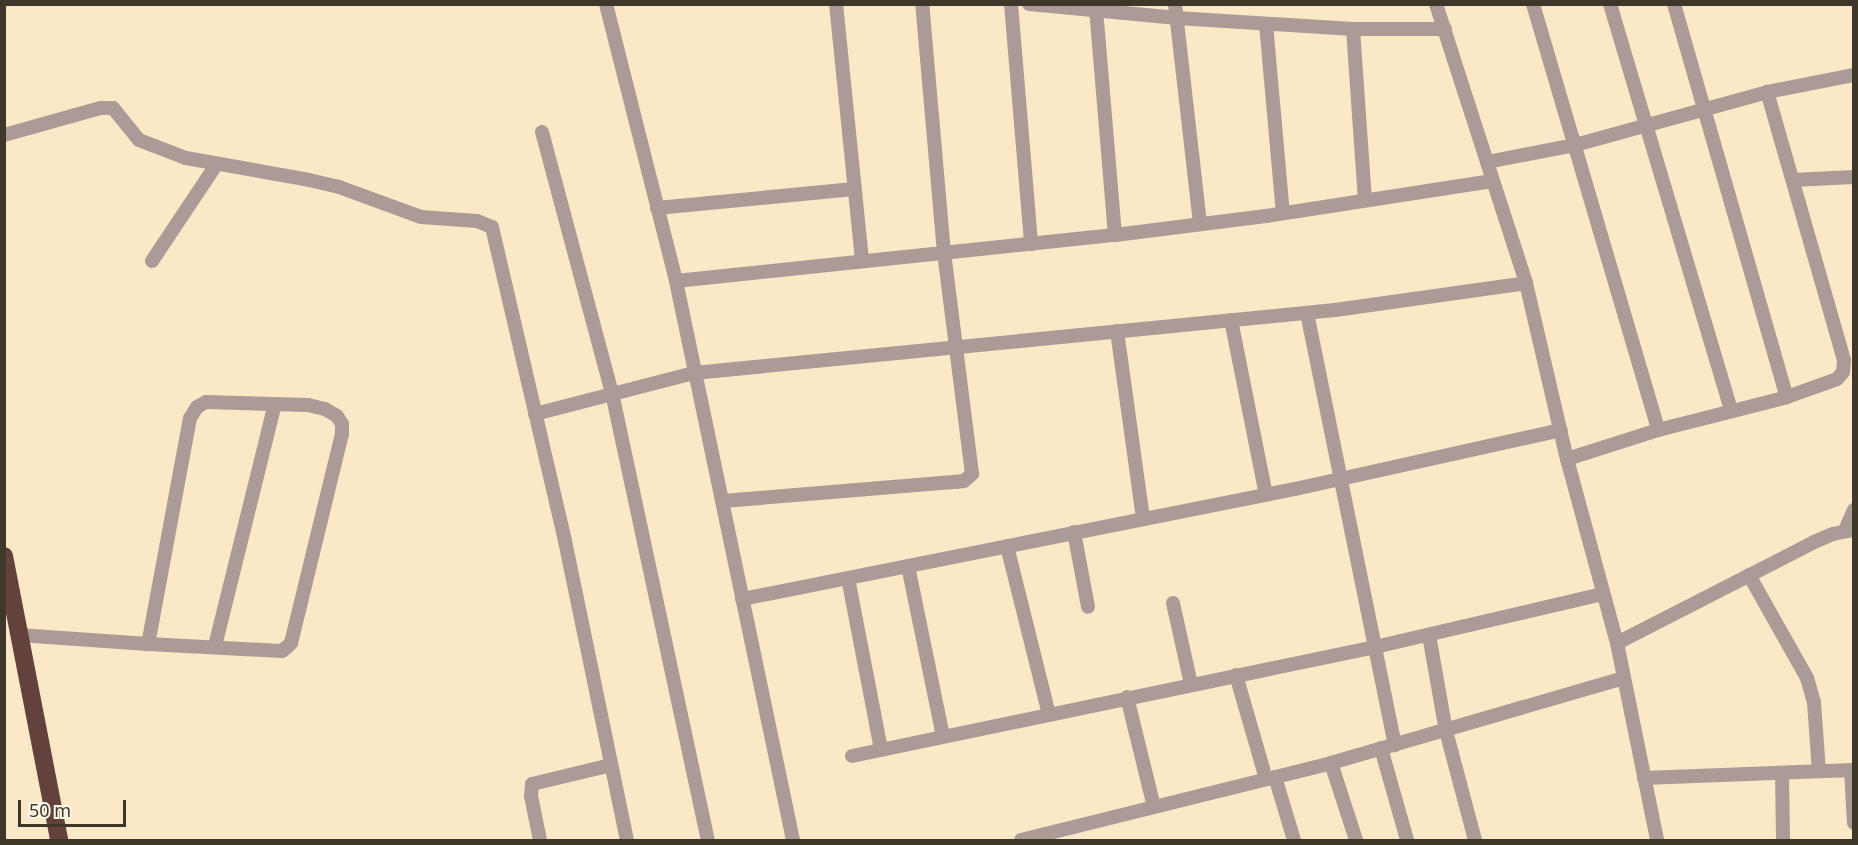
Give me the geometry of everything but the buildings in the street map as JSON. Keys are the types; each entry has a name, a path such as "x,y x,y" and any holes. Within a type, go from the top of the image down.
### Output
{"highway":[{"path":"4,556 59,840"}],"street":[{"path":"606,4 676,281 793,840"},
{"path":"836,4 862,260"},
{"path":"723,501 956,482 969,477 973,467 944,253 922,4"},
{"path":"1011,4 1031,244"},
{"path":"1029,4 1096,9 1176,11 1266,24 1353,29 1445,29"},
{"path":"1436,4 1526,283 1567,459 1617,643 1657,840"},
{"path":"1533,4 1658,430"},
{"path":"1610,4 1648,125 1731,411"},
{"path":"1674,4 1707,109 1787,397"},
{"path":"1096,9 1114,235"},
{"path":"1176,11 1200,224"},
{"path":"1266,24 1283,213"},
{"path":"1353,29 1365,200"},
{"path":"1486,162 1575,145 1767,92 1854,75"},
{"path":"1567,459 1658,430 1787,397 1837,379 1843,372 1844,360 1767,92"},
{"path":"4,135 101,108 113,108 139,140 186,158 339,187 421,217 477,221 492,227 565,541 627,840"},
{"path":"542,132 612,393 708,840"},
{"path":"152,261 216,165"},
{"path":"1793,180 1854,177"},
{"path":"676,281 1114,235 1283,213 1492,181"},
{"path":"657,208 854,189"},
{"path":"535,414 694,373 1306,313 1526,283"},
{"path":"1306,313 1375,647 1388,747 1407,840"},
{"path":"1231,320 1266,495"},
{"path":"1117,331 1143,519"},
{"path":"20,635 148,644 282,651 291,643 342,434 342,424 337,416 325,409 275,404 206,402 197,407 189,418 148,644"},
{"path":"215,646 275,404"},
{"path":"742,599 1266,495 1561,430"},
{"path":"1617,643 1814,542 1849,530 1854,510"},
{"path":"1074,532 1088,607"},
{"path":"1007,546 1049,714"},
{"path":"908,566 943,736"},
{"path":"1749,575 1808,678 1814,702 1819,771"},
{"path":"848,578 881,750"},
{"path":"852,756 1375,647 1602,594"},
{"path":"1173,603 1191,684"},
{"path":"1429,635 1446,731 1475,840"},
{"path":"1236,675 1270,778 1294,840"},
{"path":"1022,840 1055,837 1154,807 1331,763 1624,678"},
{"path":"1127,697 1154,807"},
{"path":"1331,763 1356,840"},
{"path":"540,840 531,796 532,784 611,765"},
{"path":"1644,778 1852,770 1854,823"},
{"path":"1782,773 1783,840"}]}
